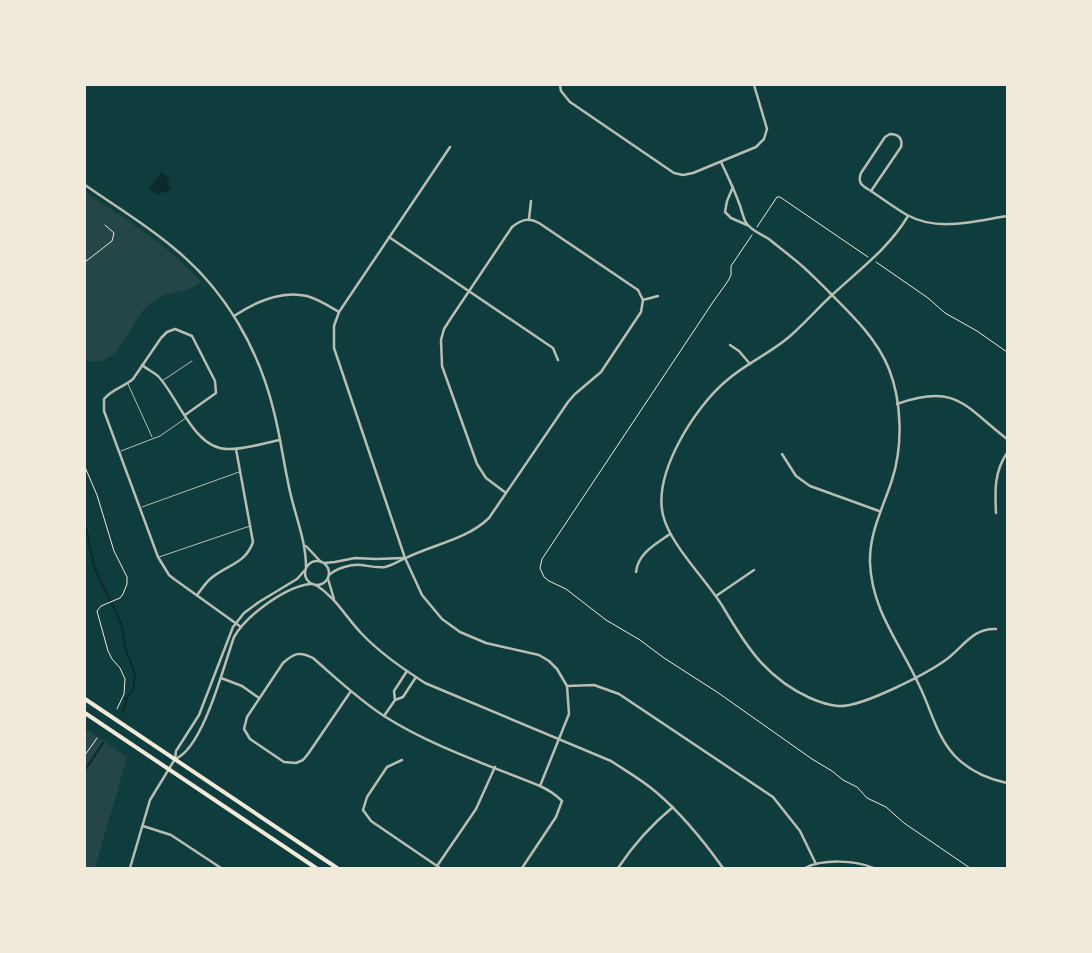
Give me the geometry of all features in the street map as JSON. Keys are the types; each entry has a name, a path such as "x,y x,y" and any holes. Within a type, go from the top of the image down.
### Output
{"main road":[{"path":"85,699 337,868"},
{"path":"85,713 316,868"}],"street":[{"path":"560,85 561,91 570,102 674,173 686,175 756,147 764,139 766,133 765,122 754,85"},
{"path":"871,192 901,146 902,141 895,134 885,137 860,173 861,185 871,192 908,216 926,222 958,224 1007,216"},
{"path":"450,147 339,312 334,326 334,348 406,558 422,595 442,619 460,632 486,643 539,654 557,669 567,686 569,714 540,786"},
{"path":"721,162 733,187 747,225"},
{"path":"85,185 152,231 181,254 208,282 234,316 248,341 263,375 275,412 291,502 305,545 306,578 311,584"},
{"path":"733,187 727,200 725,212 731,218 755,230 810,272 854,317 883,357 891,374 897,404 900,433 899,446 891,481 879,510 871,548 870,563 873,586 884,621 916,677 937,729 951,752 976,772 1007,783"},
{"path":"529,219 531,201"},
{"path":"908,216 887,246 832,295 789,337 728,378 712,394 688,428 670,460 663,478 661,496 663,515 670,534 716,596 741,638 758,661 787,685 816,700 840,706 857,704 916,677 946,659 976,634 984,630 996,629"},
{"path":"175,759 183,755 201,730 234,637 241,627 264,606 300,586 323,583 337,569 359,565 382,567 395,564 480,528 490,518 568,402 601,372 641,312 643,300 638,290 632,285 539,223 529,219 519,221 512,227 444,329 441,340 442,366 477,464 486,478 506,493"},
{"path":"389,237 553,348 558,360"},
{"path":"234,316 258,302 274,297 296,295 307,296 339,312"},
{"path":"643,300 658,296"},
{"path":"186,416 216,393 215,382 192,336 175,329 167,332 161,338 128,383 111,391 104,399 104,411 158,557 169,575 241,627"},
{"path":"730,345 739,351 750,364"},
{"path":"142,365 162,381 194,429 207,443 218,448 236,448 280,440"},
{"path":"897,404 908,400 935,396 957,400 973,410 1007,440"},
{"path":"197,595 210,579 244,559 250,551 253,542 236,448"},
{"path":"996,513 996,480 1002,461 1007,453"},
{"path":"782,454 796,476 810,486 879,510"},
{"path":"636,572 641,558 653,546 670,534"},
{"path":"305,545 328,568 328,577 335,601"},
{"path":"130,868 153,795 175,759 176,751 200,715 227,639 236,622 244,613 296,579 314,561 323,562 355,558 406,558"},
{"path":"716,596 754,570"},
{"path":"316,585 335,601 362,634 416,677 443,691 611,761 655,791 699,835 722,868"},
{"path":"351,691 308,754 303,760 296,763 284,762 250,739 244,729 244,722 284,663 291,656 298,653 306,654 384,716 431,741 540,786 552,792 562,801 556,817 522,868"},
{"path":"395,700 394,691 408,671"},
{"path":"384,716 395,700 402,697 416,677"},
{"path":"221,678 242,686 260,698"},
{"path":"567,686 594,685 619,694 773,797 800,830 816,864"},
{"path":"402,760 387,767 367,797 363,810 371,821 439,867 476,809 495,768"},
{"path":"618,868 646,830 673,807"},
{"path":"143,826 172,836 221,868"},
{"path":"805,868 816,864 836,862 853,862 873,868"},
{"path":"814,868 816,864"}],"lane":[{"path":"162,381 192,361"},
{"path":"128,383 152,439"},
{"path":"119,452 160,436 186,416"},
{"path":"141,508 240,471"},
{"path":"158,557 250,526"}],"path":[{"path":"970,868 904,823 886,807 867,798 857,787 843,780 640,640 606,620 575,595 549,581 544,577 540,568 542,558 728,281 731,275 731,266 778,196 928,298 945,313 977,331 1007,352"},
{"path":"85,262 112,241 114,233 105,225"},
{"path":"85,467 97,495 114,551 127,578 127,584 120,598 101,606 97,611 108,651 125,679 124,694 117,709"},
{"path":"85,755 97,738"}],"shaded area":[{"path":"161,172 170,178 167,184 171,187 167,193 163,191 159,195 149,189"},
{"path":"85,192 161,244 201,282 189,289 164,296 151,303 144,309 116,351 101,361 85,361"},
{"path":"86,729 127,757 95,868 85,868"}],"waterway":[{"path":"85,523 94,566 110,601"},
{"path":"112,604 122,626 125,647 135,674 133,690 127,697 123,713"},
{"path":"85,770 103,743"}]}
